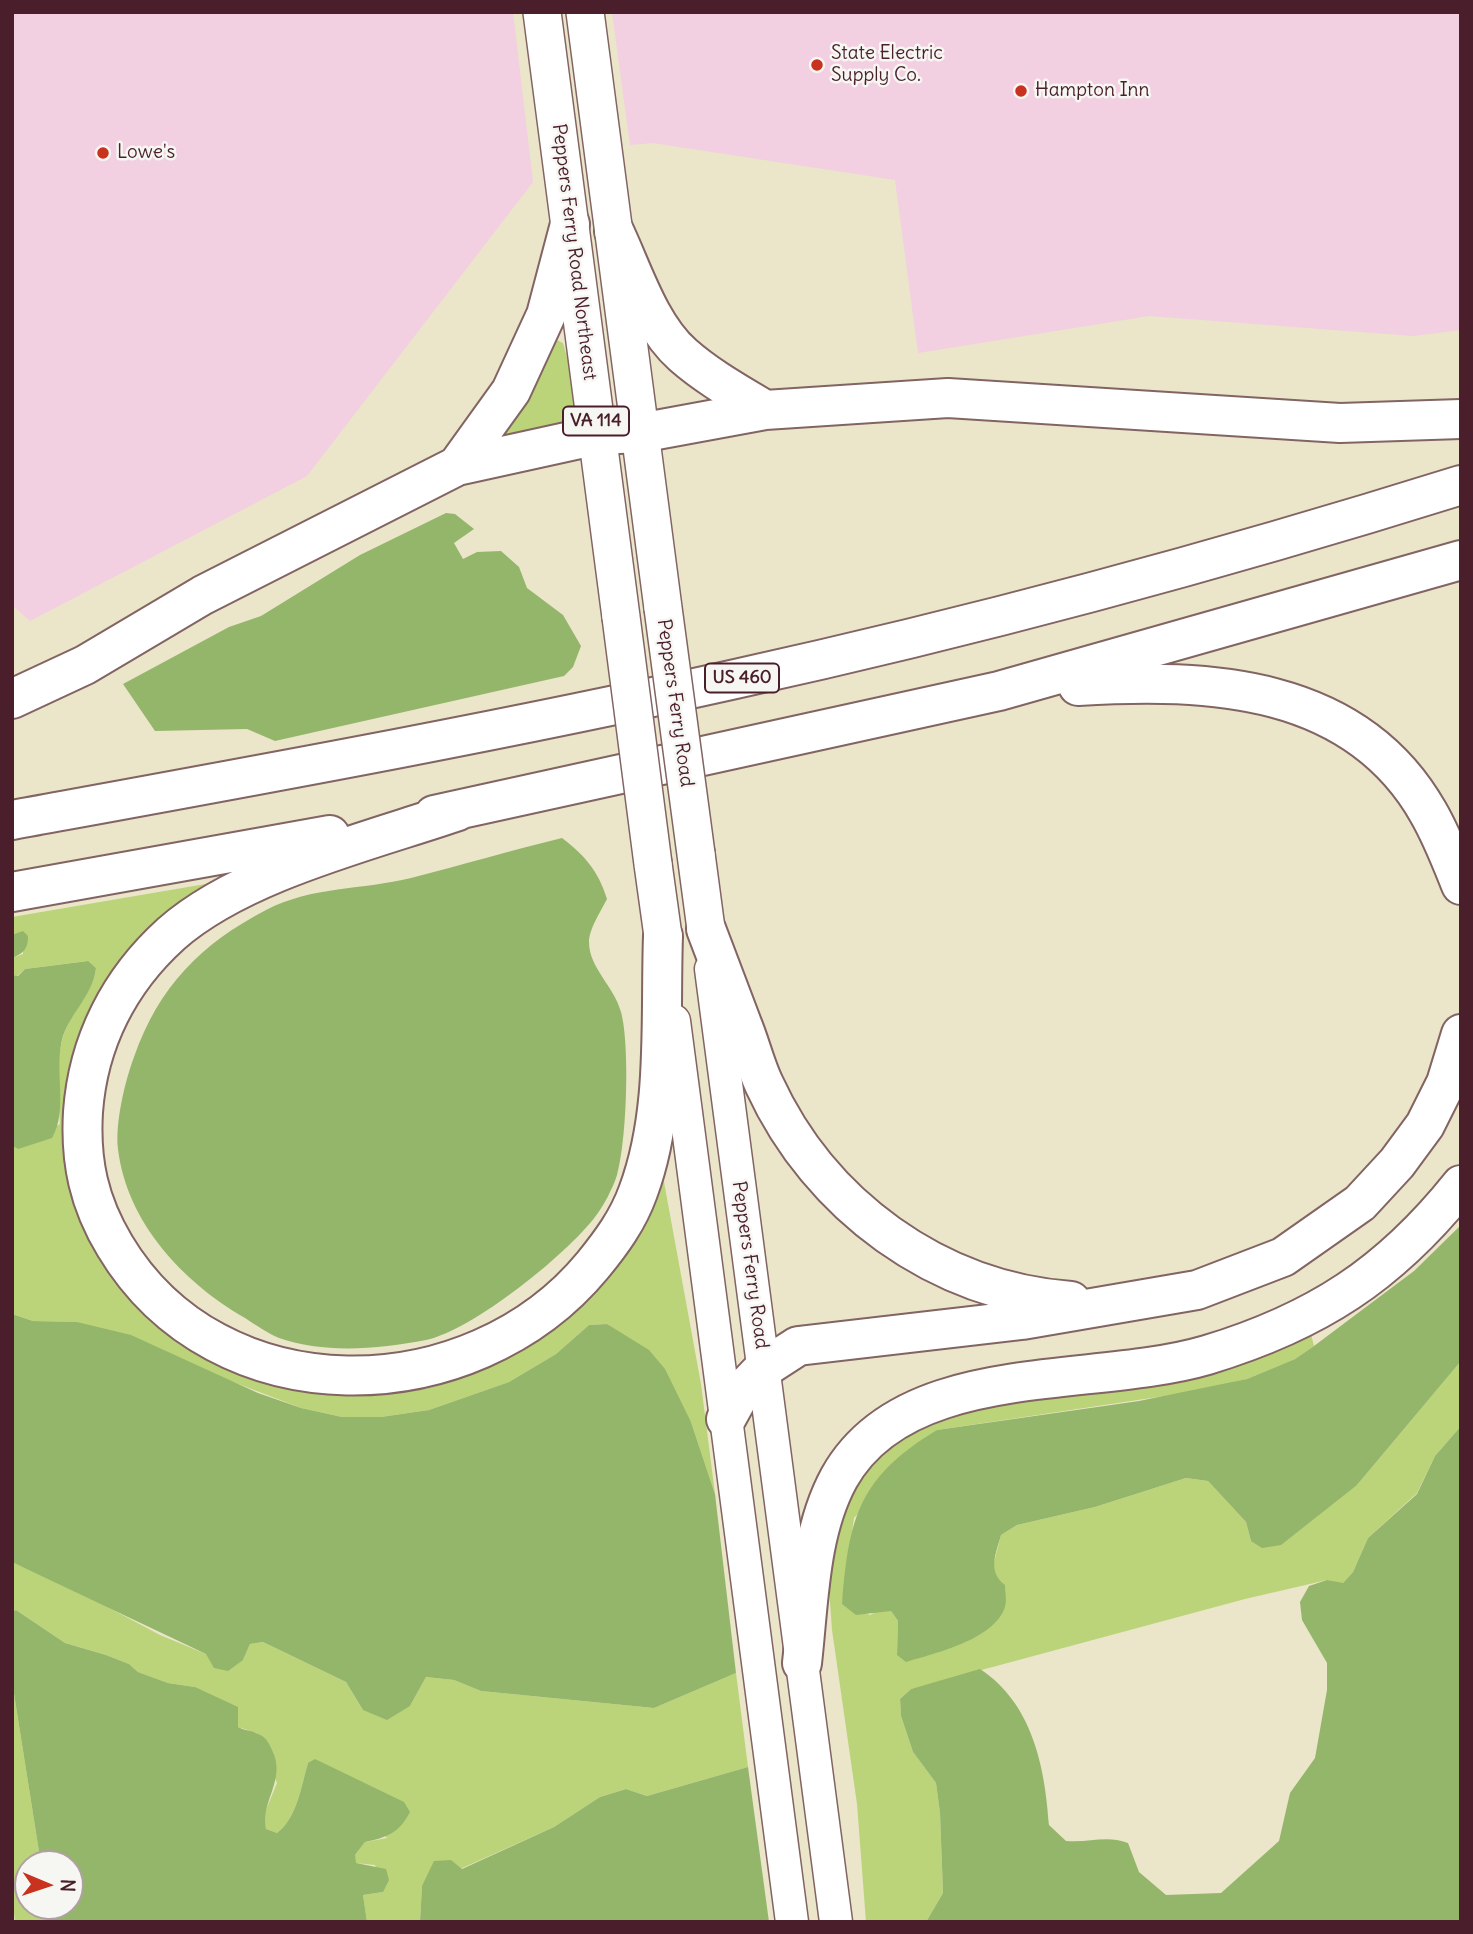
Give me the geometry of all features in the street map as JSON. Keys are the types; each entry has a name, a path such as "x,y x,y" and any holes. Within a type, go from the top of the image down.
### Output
{"highway":[{"path":"457,466 511,391 546,315 570,224"},
{"path":"614,231 658,324 681,354 718,382 765,410"},
{"path":"12,698 85,665 203,595 457,466 598,435 640,433 765,410 948,398 1340,424 1461,419"},
{"name":"US 460","path":"12,820 385,752 731,680 1144,577 1461,485"},
{"path":"12,892 458,811 999,691 1461,560"},
{"path":"999,691 1124,683 1236,688 1269,695 1317,713 1354,732 1393,766 1427,810 1461,885"},
{"path":"458,811 307,862 254,883 211,906 174,932 142,963 112,1007 92,1051 85,1093 81,1144 87,1188 104,1227 128,1268 155,1299 195,1329 236,1353 276,1366 370,1377 419,1371 467,1356 510,1336 550,1310 616,1238 637,1195 649,1157 657,1116 663,936"},
{"path":"706,929 764,1084 792,1133 850,1204 884,1233 922,1258 1006,1290 1053,1300 1099,1303 1150,1298"},
{"path":"726,1419 741,1392 764,1368 798,1346 1022,1320 1197,1290 1283,1257 1360,1203 1397,1163 1425,1125 1446,1083 1461,1034"},
{"path":"802,1663 815,1554 824,1511 840,1477 866,1443 895,1419 930,1402 968,1392 1159,1366 1205,1356 1286,1326 1345,1296 1387,1266 1424,1229 1461,1185"}],"main road":[{"name":"Peppers Ferry Road Northeast","path":"542,12 663,936"},
{"name":"VA 114","path":"586,12 640,433"},
{"name":"Peppers Ferry Road","path":"640,433 706,929"}],"street":[{"name":"Peppers Ferry Road","path":"706,929 836,1922"},
{"name":"VA 114","path":"663,936 792,1922"}],"shaded area":[{"path":"12,12 513,12 533,182 307,476 30,621 12,605"},
{"path":"612,12 1461,12 1461,330 1413,336 1149,316 918,353 895,180 653,143 630,145"}],"green space":[{"path":"557,340 563,343 579,399 575,422 499,438 531,393"},
{"path":"446,513 455,514 474,529 454,543 463,559 477,552 501,551 519,567 527,588 563,615 581,646 573,667 564,676 275,741 247,729 155,731 123,684 229,627 261,616 360,555"},
{"path":"562,838 590,864 607,899 591,931 590,951 597,969 618,1003 626,1047 625,1117 620,1160 613,1186 595,1217 563,1251 517,1289 468,1322 426,1340 352,1348 296,1343 266,1331 200,1287 162,1248 146,1226 123,1176 118,1149 119,1115 131,1067 144,1032 170,988 202,953 221,937 283,902 319,892 411,878"},
{"path":"235,879 202,902 80,1088 134,1289 360,1390 401,1392 435,1386 470,1375 505,1358 569,1316 595,1291 615,1266 662,1171 701,1384 715,1494 691,1422 621,1334 607,1324 589,1325 556,1354 509,1382 429,1410 381,1417 342,1417 301,1408 77,1322 33,1321 12,1314 12,1146 18,1149 60,1124 58,1080 63,1037 91,987 96,968 87,961 25,969 17,976 12,975 12,958 23,954 23,932 12,935 12,917"},
{"path":"23,931 28,936 26,947 12,958 12,935"},
{"path":"88,961 96,968 94,978 67,1027 60,1049 57,1127 52,1138 18,1149 12,1146 12,975 18,976 25,969"},
{"path":"1461,1225 1461,1361 1357,1485 1281,1545 1262,1548 1251,1541 1246,1522 1208,1481 1186,1478 1095,1507 1017,1525 1001,1535 994,1562 996,1574 1005,1585 1005,1607 989,1628 962,1644 906,1662 897,1655 898,1621 891,1611 856,1615 842,1604 849,1547 863,1502 890,1465 937,1430 1139,1401 1247,1379 1295,1359 1314,1346 1414,1271"},
{"path":"12,1314 33,1321 77,1322 131,1335 258,1393 301,1408 342,1417 381,1417 429,1410 509,1382 556,1354 589,1325 607,1324 649,1350 665,1369 691,1422 715,1494 736,1673 654,1708 481,1691 454,1680 426,1677 410,1706 387,1720 363,1710 346,1682 263,1642 250,1644 243,1660 228,1671 214,1668 206,1654 12,1562"},
{"path":"1311,1334 1314,1346 1295,1359 1247,1379 1198,1391 937,1430 854,1518 842,1604 870,1615 880,1610 891,1611 898,1621 897,1655 997,1580 993,1566 1001,1535 1017,1525 1095,1507 1186,1478 1208,1481 1246,1522 1251,1541 1357,1485 1461,1361 1461,1426 1435,1456 1417,1493 1368,1538 1353,1572 1342,1584 1327,1580 1245,1599 911,1689 900,1699 901,1716 913,1752 936,1783 943,1893 926,1922 866,1922 857,1804 832,1630 828,1575 837,1521 861,1473 916,1423"},
{"path":"1461,1426 1461,1922 926,1922 943,1893 940,1813 936,1783 913,1752 901,1716 900,1699 911,1689 980,1669 998,1683 1024,1718 1039,1759 1049,1825 1066,1841 1105,1839 1128,1843 1139,1872 1166,1895 1221,1893 1279,1841 1290,1793 1315,1758 1327,1690 1327,1663 1302,1620 1300,1602 1309,1586 1327,1580 1343,1583 1353,1572 1368,1538 1417,1494 1435,1456"},
{"path":"12,1562 74,1589 160,1635 206,1654 243,1660 250,1644 263,1642 346,1682 363,1710 410,1706 426,1677 454,1680 481,1691 654,1708 736,1673 748,1767 647,1796 626,1789 600,1797 554,1827 422,1886 420,1922 367,1922 363,1895 383,1892 375,1865 355,1863 355,1855 365,1842 387,1838 308,1763 297,1801 284,1827 277,1833 266,1829 263,1817 277,1783 257,1733 238,1727 236,1718 195,1687 168,1683 138,1672 129,1664 106,1655 65,1643 16,1610 12,1612"},
{"path":"16,1610 65,1643 106,1655 129,1664 138,1672 168,1683 195,1687 238,1707 238,1727 265,1739 276,1761 277,1771 265,1819 266,1829 277,1833 284,1827 297,1801 308,1763 315,1759 404,1802 410,1812 402,1825 386,1836 365,1842 355,1855 356,1863 386,1869 389,1880 383,1892 363,1895 367,1922 50,1922 84,1920 84,1850 39,1850 12,1681 12,1612"},
{"path":"12,1681 39,1850 14,1850 14,1913"},
{"path":"748,1767 769,1922 420,1922 422,1886 434,1861 451,1860 462,1869 554,1827 600,1797 626,1789 647,1796"},
{"path":"15,1920 50,1922 15,1922"}],"place":[{"name":"State Electric Supply Co.","path":"817,65"},
{"name":"Hampton Inn","path":"1021,91"},
{"name":"Lowe's","path":"103,153"}]}
